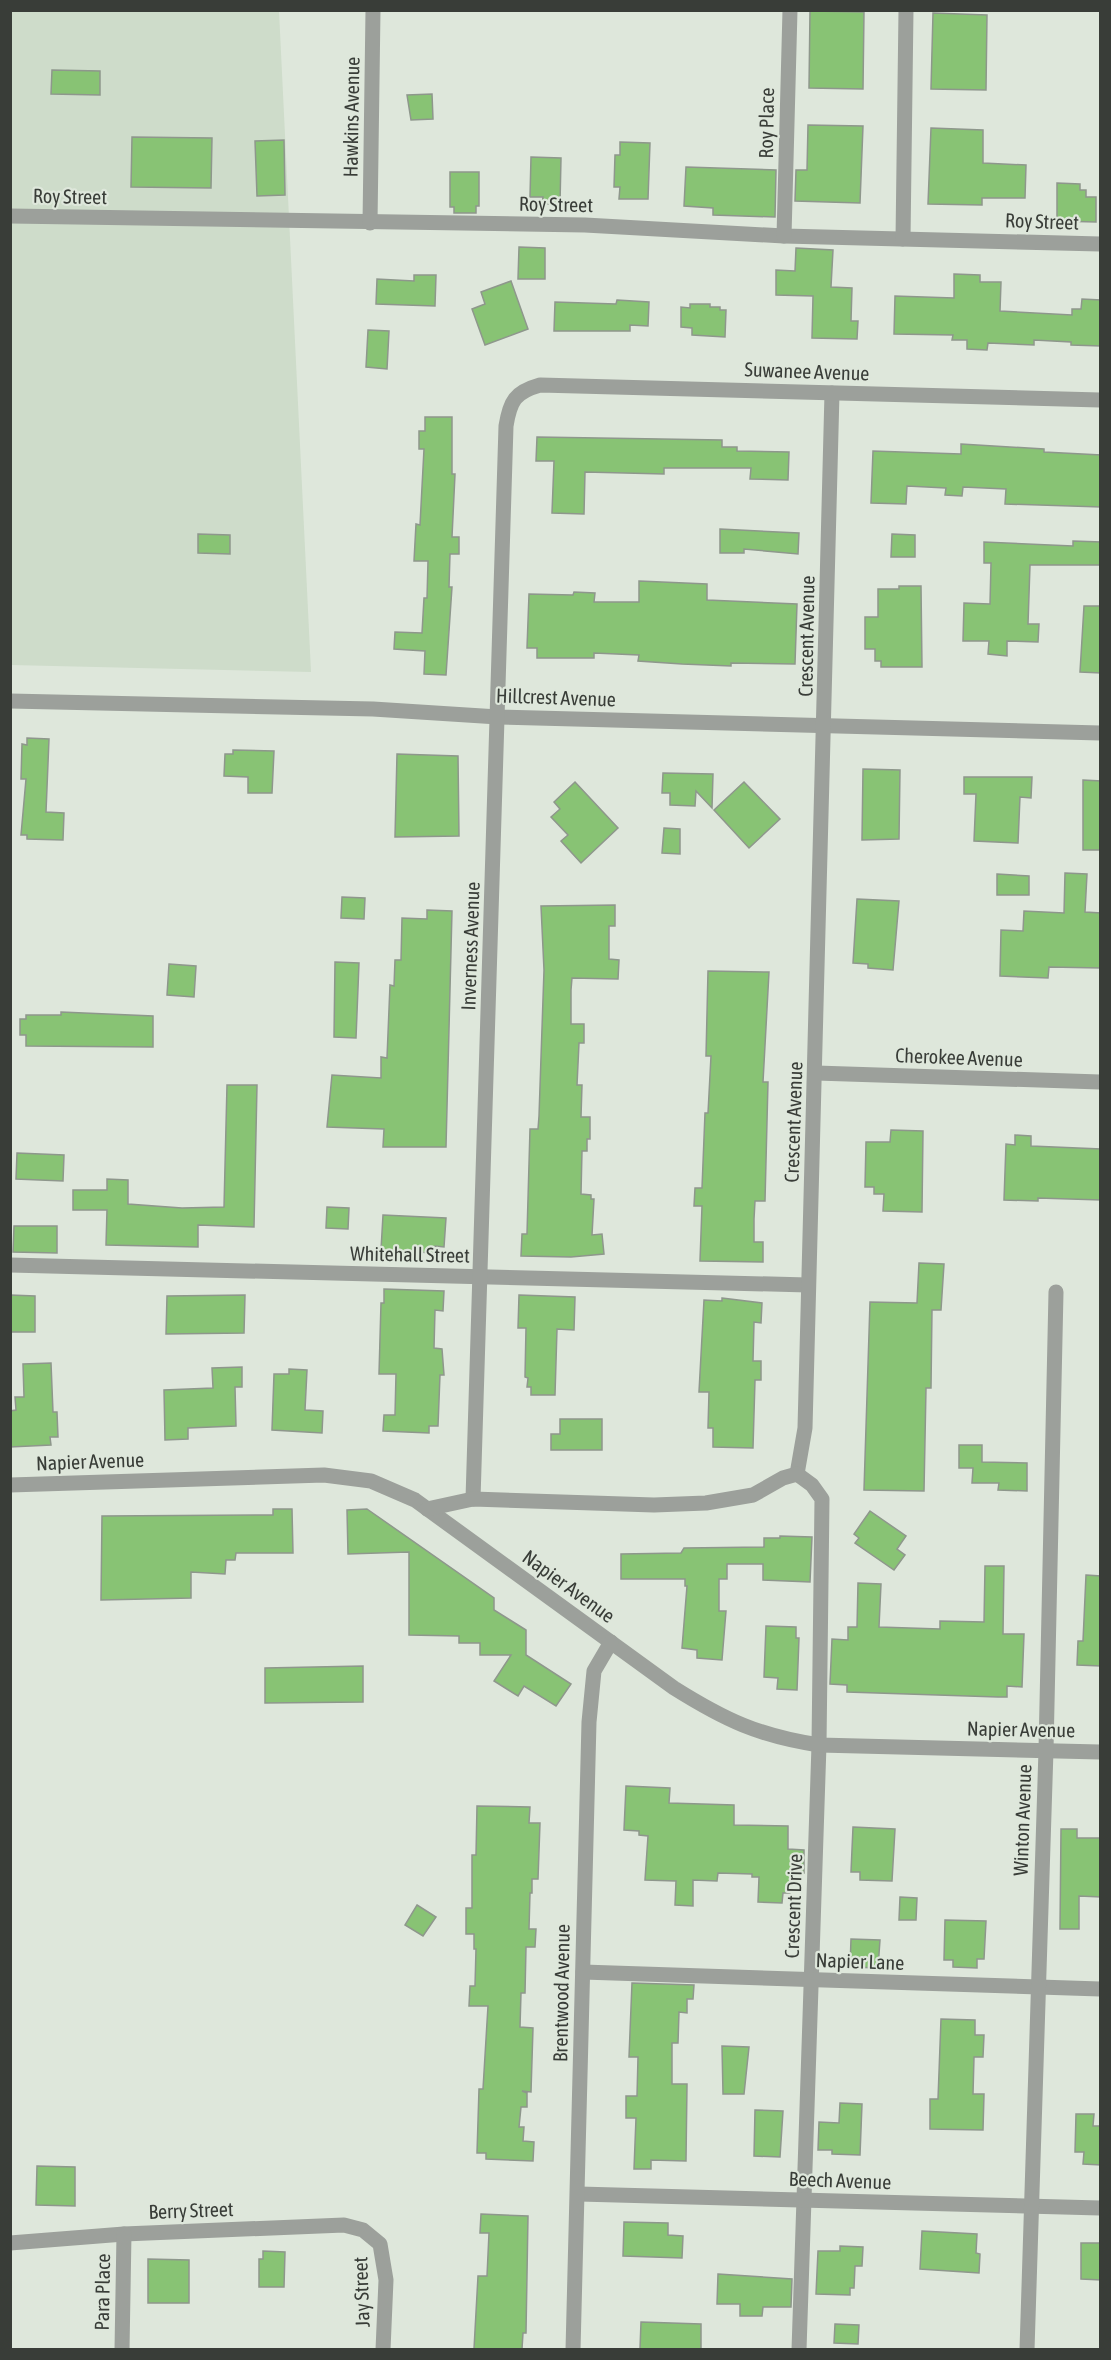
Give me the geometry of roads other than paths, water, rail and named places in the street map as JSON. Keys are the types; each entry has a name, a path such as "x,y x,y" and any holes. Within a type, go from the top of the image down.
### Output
{"street":[{"name":"Hawkins Avenue","path":"370,223 373,10"},
{"name":"Roy Place","path":"784,236 790,10"},
{"path":"903,238 906,10"},
{"name":"Roy Street","path":"10,216 585,225 784,236 1101,244"},
{"name":"Suwanee Avenue","path":"515,396 540,385 1101,400"},
{"name":"Crescent Avenue","path":"797,1474 805,1428 832,393"},
{"name":"Inverness Avenue","path":"473,1498 506,426 509,404 515,396"},
{"name":"Hillcrest Avenue","path":"10,701 374,709 498,717 1101,733"},
{"name":"Cherokee Avenue","path":"816,1073 1101,1082"},
{"name":"Whitehall Street","path":"10,1265 808,1285"},
{"name":"Winton Avenue","path":"1027,2349 1036,1988 1046,1750 1056,1292"},
{"path":"427,1509 473,1498 654,1505 706,1503 753,1495 783,1478 797,1474"},
{"name":"Crescent Drive","path":"797,1474 812,1485 822,1498 819,1745 799,2349"},
{"name":"Napier Avenue","path":"10,1485 324,1475 348,1477 389,1487 427,1509 711,1712 745,1728 784,1740 819,1745 1101,1752"},
{"name":"Brentwood Avenue","path":"573,2349 579,2194 591,1684 594,1671 611,1642"},
{"name":"Napier Lane","path":"583,1972 1101,1989"},
{"name":"Beech Avenue","path":"579,2194 1101,2208"},
{"name":"Berry Street","path":"10,2243 124,2234 344,2225 363,2230 371,2237"},
{"name":"Para Place","path":"122,2349 124,2234"},
{"name":"Jay Street","path":"371,2237 380,2244 386,2280 383,2349"}]}
